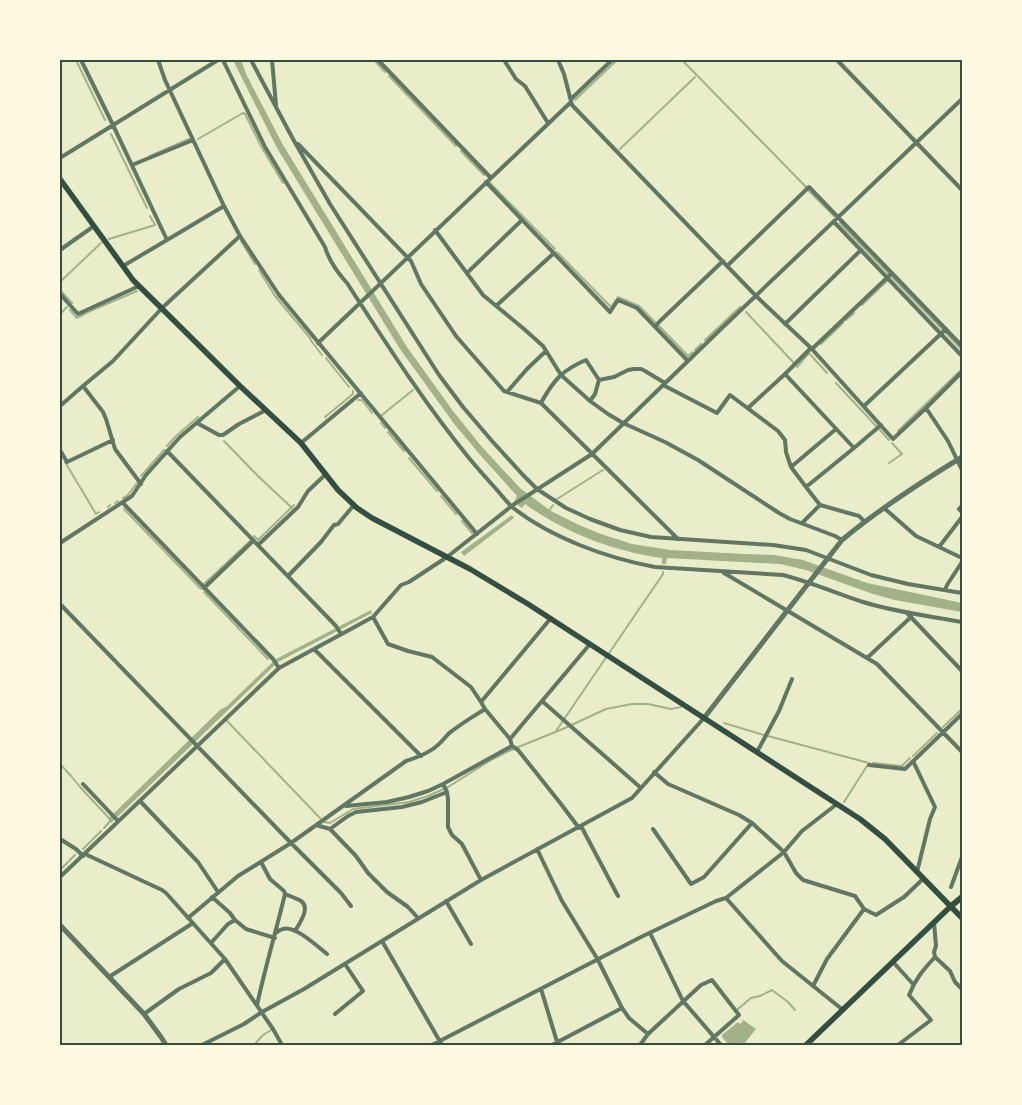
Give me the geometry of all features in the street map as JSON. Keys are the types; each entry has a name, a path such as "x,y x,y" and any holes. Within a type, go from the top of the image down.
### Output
{"main road":[{"path":"60,179 139,286 240,386 301,443 338,490 354,505 372,518 487,578 837,804 869,826 885,840 962,918"},
{"path":"806,1045 950,906 962,897"}],"street":[{"path":"81,60 167,240"},
{"path":"158,60 165,80 224,206 240,236 279,295 477,534"},
{"path":"60,158 218,60"},
{"path":"223,60 265,147 328,257 447,432 512,506 532,521 554,533 590,550 614,558 655,568 783,575 865,602 906,612 962,622"},
{"path":"251,60 330,204 379,284 439,375 463,407 536,490 566,508 620,530 651,537 678,540 773,545 806,550 871,575 908,584 962,593"},
{"path":"272,60 276,108"},
{"path":"378,60 491,178"},
{"path":"504,60 516,78 525,86 548,123"},
{"path":"558,60 564,74 572,105 722,262 811,349 893,439 962,372"},
{"path":"318,343 612,60"},
{"path":"837,60 962,190"},
{"path":"60,878 278,666 373,617 401,585 409,582 447,557 512,506 592,454 962,99"},
{"path":"293,139 411,261 422,284 456,336 504,391 541,403 678,540"},
{"path":"132,165 193,140"},
{"path":"486,182 610,312 618,300 637,308 688,361"},
{"path":"727,266 809,187 962,346"},
{"path":"123,266 224,206"},
{"path":"467,273 522,220"},
{"path":"834,222 962,356"},
{"path":"60,250 94,226"},
{"path":"435,230 483,295 530,334 546,351 561,375 590,401 623,423 665,442 698,460 779,513 842,540"},
{"path":"60,406 114,362 162,308 240,236"},
{"path":"785,324 861,250"},
{"path":"496,306 554,253"},
{"path":"655,327 722,262"},
{"path":"748,408 892,272"},
{"path":"60,294 78,314 139,286"},
{"path":"864,406 946,329"},
{"path":"507,392 546,351"},
{"path":"541,403 558,377 576,364 586,360 600,380"},
{"path":"600,380 614,377 628,370 646,370 664,384 717,412 730,395 778,431 785,440 786,452 791,467 820,505 859,516 865,522"},
{"path":"785,374 854,448"},
{"path":"590,401 595,394 600,380"},
{"path":"83,386 103,412 115,449 141,484"},
{"path":"60,543 132,496 146,475 180,437 240,386"},
{"path":"301,443 361,393"},
{"path":"926,408 960,459 962,470"},
{"path":"197,423 223,435 266,410"},
{"path":"806,487 881,425"},
{"path":"791,467 836,429"},
{"path":"60,450 67,462 113,440"},
{"path":"167,452 337,627 340,633"},
{"path":"202,1045 244,1024 304,989 481,880 632,798 704,718 842,540 884,508 960,459"},
{"path":"258,545 298,506 308,491 326,474"},
{"path":"122,503 278,666"},
{"path":"288,576 354,505"},
{"path":"802,523 820,505"},
{"path":"962,506 959,509 962,512"},
{"path":"884,508 916,536 962,558"},
{"path":"939,547 962,517"},
{"path":"204,588 253,541"},
{"path":"946,590 947,585 962,562"},
{"path":"723,572 877,664 962,752"},
{"path":"60,604 291,843 341,892 352,906"},
{"path":"906,612 962,671"},
{"path":"373,617 388,644 432,656 471,687 510,740 512,746 518,750 580,827 618,896"},
{"path":"867,658 910,617"},
{"path":"481,702 551,618"},
{"path":"510,740 590,644"},
{"path":"314,648 421,756"},
{"path":"756,752 779,711 792,679"},
{"path":"542,701 641,788"},
{"path":"188,918 238,876 291,843 406,761 425,755 441,743 453,730 485,708"},
{"path":"869,765 905,769 962,714"},
{"path":"343,806 387,802 416,795 444,785 512,746"},
{"path":"913,761 935,807 930,819 917,872"},
{"path":"654,772 668,784 740,815 752,823 784,852 796,873 803,880 855,896 864,909 876,916 904,896 923,879"},
{"path":"83,784 118,820"},
{"path":"444,785 448,792 448,827 452,835 462,844 481,880"},
{"path":"330,828 356,812 402,807 448,792"},
{"path":"140,801 198,862 218,892"},
{"path":"432,1045 441,1043 650,933 726,898 784,852 802,830 837,804"},
{"path":"653,829 691,884 704,877 752,823"},
{"path":"316,825 330,828 356,856 368,873 418,918"},
{"path":"60,839 84,855 162,890 224,958 262,1012 282,1045"},
{"path":"537,849 562,901 598,960 622,1008 629,1018 648,1034"},
{"path":"951,887 962,857"},
{"path":"261,862 270,879 285,894 303,902 305,912 295,931"},
{"path":"257,1005 264,970 285,894"},
{"path":"212,897 246,929 275,935"},
{"path":"726,898 782,960 843,1010"},
{"path":"446,901 471,944"},
{"path":"813,986 826,959 864,909"},
{"path":"211,943 228,924 235,920"},
{"path":"934,922 935,957 950,971 955,982 962,988"},
{"path":"109,977 193,923"},
{"path":"60,926 144,1014 166,1045"},
{"path":"275,935 282,929 288,928 304,936 327,954"},
{"path":"650,933 684,1002 722,1045"},
{"path":"382,941 441,1043"},
{"path":"898,1045 931,1020 909,994 913,984 924,968 935,957"},
{"path":"144,1014 179,989 211,972 224,958"},
{"path":"893,962 913,984"},
{"path":"336,1014 363,991 345,964"},
{"path":"640,1045 648,1034 701,985 712,980 739,1015 705,1045"},
{"path":"542,989 557,1044"},
{"path":"552,1045 622,1008"}],"shaded area":[{"path":"233,60 241,60 247,76 283,145 407,347 453,411 482,447 521,489 551,511 579,525 632,544 670,550 774,555 803,560 867,583 962,603 962,612 895,600 806,570 780,564 667,558 666,564 662,564 662,558 625,551 590,539 557,524 525,504 522,508 514,502 517,496 455,425 400,349 277,148"},
{"path":"512,515 514,518 464,556 461,552"},
{"path":"371,610 372,613 278,662 111,823 108,819 220,710 227,706 276,659"},
{"path":"742,1019 756,1029 743,1045 729,1045 722,1035 738,1022 740,1024 743,1021"}],"waterway":[{"path":"76,60 105,120"},
{"path":"374,60 385,72"},
{"path":"575,100 617,60"},
{"path":"682,60 806,187"},
{"path":"389,76 456,146"},
{"path":"620,149 695,77"},
{"path":"198,139 243,113 245,114 262,148 283,183"},
{"path":"111,134 147,208"},
{"path":"150,156 189,139"},
{"path":"461,151 484,175"},
{"path":"490,183 555,249"},
{"path":"809,191 834,216"},
{"path":"109,239 155,225 150,216"},
{"path":"840,223 888,273"},
{"path":"241,241 255,264"},
{"path":"60,282 101,243"},
{"path":"557,252 611,307 618,297 639,306 656,323"},
{"path":"259,270 275,296 322,355"},
{"path":"891,276 943,330"},
{"path":"862,305 888,280"},
{"path":"60,290 72,303"},
{"path":"70,310 77,318 137,291"},
{"path":"60,314 67,307"},
{"path":"705,340 740,307"},
{"path":"746,312 794,363"},
{"path":"846,320 854,313"},
{"path":"821,344 843,323"},
{"path":"659,326 688,356 693,352"},
{"path":"945,332 962,350"},
{"path":"695,350 701,344"},
{"path":"797,367 809,353 827,373"},
{"path":"326,358 349,387"},
{"path":"898,431 962,369"},
{"path":"836,383 876,426"},
{"path":"382,415 413,390"},
{"path":"325,417 353,394 353,391"},
{"path":"358,400 362,400 372,413"},
{"path":"167,446 198,417"},
{"path":"381,423 385,428"},
{"path":"880,430 889,440"},
{"path":"388,432 404,451"},
{"path":"224,441 292,508"},
{"path":"889,463 902,454 892,443"},
{"path":"141,476 164,450"},
{"path":"409,458 437,491"},
{"path":"65,462 96,514 99,512"},
{"path":"557,499 603,470"},
{"path":"123,498 127,496 137,483"},
{"path":"441,496 456,514"},
{"path":"254,536 258,540 294,505"},
{"path":"549,511 553,505"},
{"path":"124,509 201,589"},
{"path":"462,521 472,533"},
{"path":"204,584 250,541"},
{"path":"556,731 663,572"},
{"path":"204,592 268,659"},
{"path":"324,822 330,823 353,809 409,802 428,796 448,787 491,760 511,750 606,709 632,704 648,704 671,709 681,707"},
{"path":"943,727 962,709"},
{"path":"227,721 320,818"},
{"path":"724,723 764,735"},
{"path":"913,756 937,733"},
{"path":"768,736 869,763"},
{"path":"873,763 902,766 910,758"},
{"path":"60,764 109,818"},
{"path":"844,802 867,766"},
{"path":"104,828 111,820"},
{"path":"83,849 101,831"},
{"path":"60,870 75,855"},
{"path":"738,1009 751,998 772,990 795,1010"},
{"path":"254,1045 263,1035 271,1030"}]}
